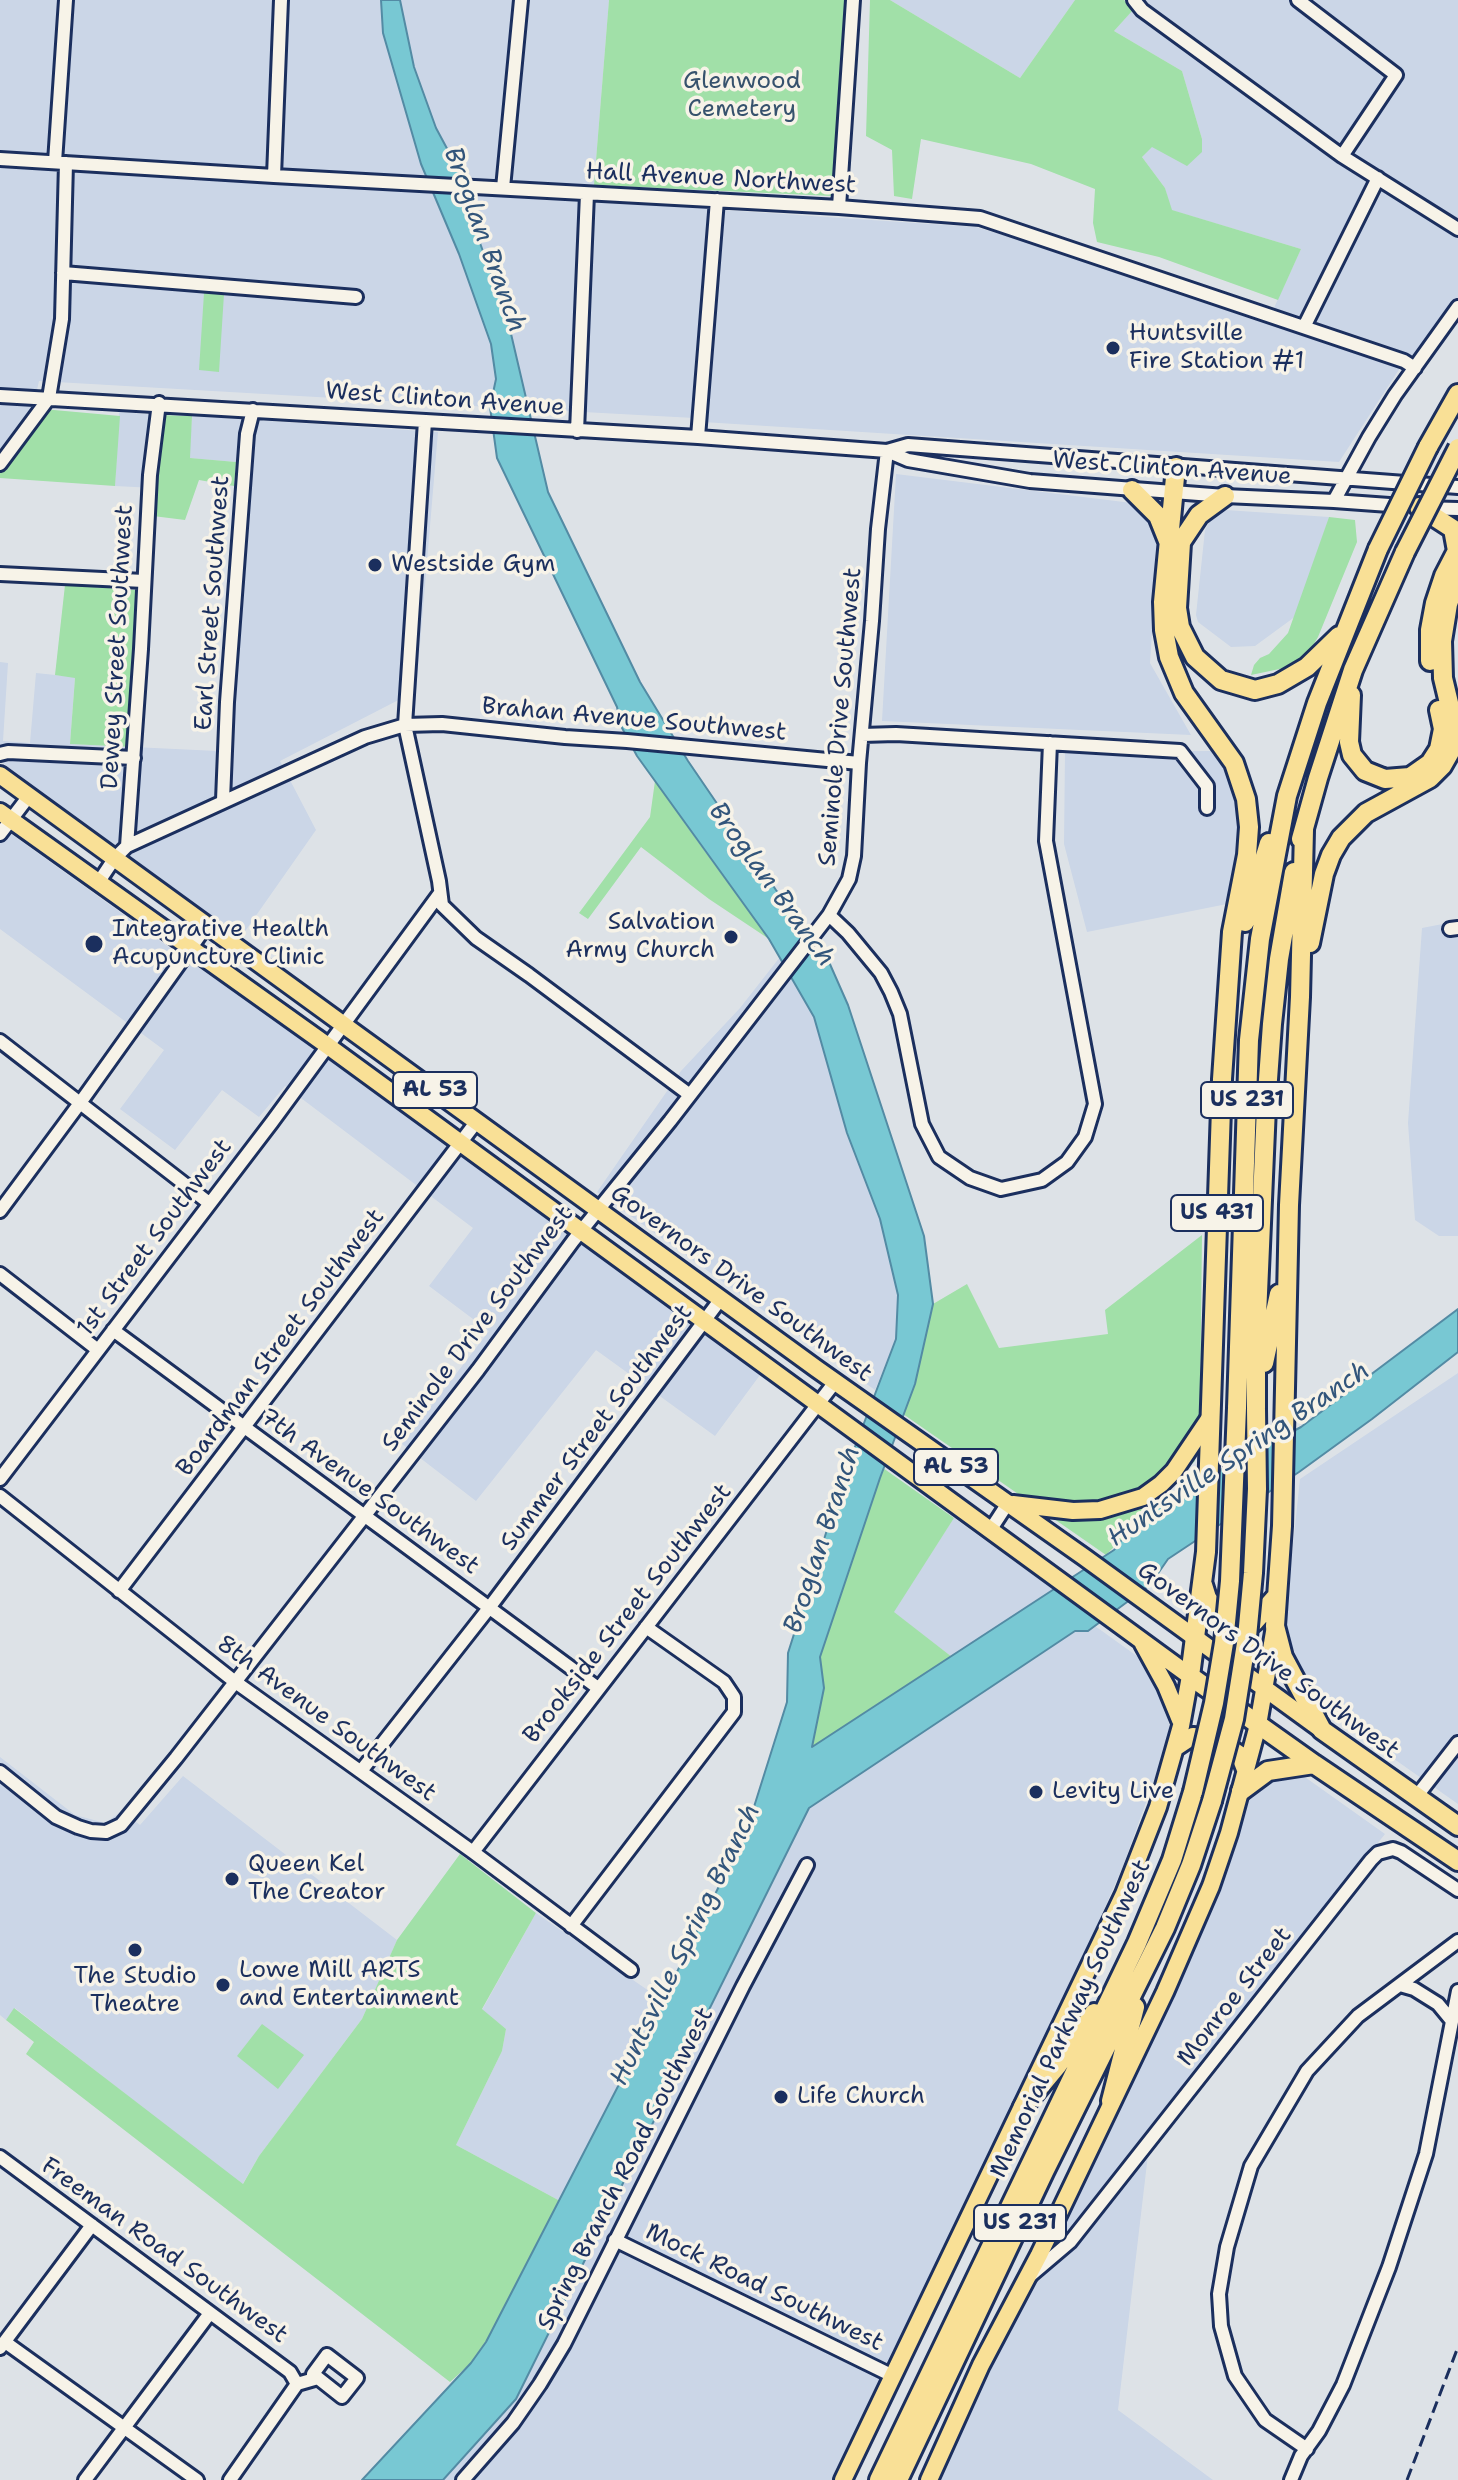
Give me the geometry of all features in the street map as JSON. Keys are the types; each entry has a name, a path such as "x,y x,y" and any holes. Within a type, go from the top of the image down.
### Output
{"highway":[{"name":"Memorial Parkway Southwest","path":"879,2480 1125,1968 1159,1893 1193,1792 1214,1703 1228,1612 1249,1040 1260,939 1287,796 1317,703 1378,549 1458,394"},
{"name":"Memorial Parkway Southwest","path":"898,2480 1044,2172 1146,1968 1183,1886 1212,1801 1234,1719 1253,1573 1257,1489 1256,1339 1266,1107 1283,927 1304,830 1353,670 1405,552 1458,448"},
{"path":"1181,467 1175,543 1177,608 1180,627 1195,657 1221,680 1255,690 1278,684 1307,667 1344,631"},
{"path":"1132,490 1158,516 1175,543"},
{"path":"1225,496 1199,515 1175,543 1163,602 1169,657 1184,693 1234,763 1249,813 1249,841 1232,932 1229,973"},
{"path":"1353,670 1349,742 1356,761 1371,775 1385,779 1402,780 1417,774 1435,757 1443,729 1433,680 1430,630 1439,590 1457,550 1453,529 1419,507"},
{"path":"1300,997 1324,874 1335,847 1366,813 1430,778 1450,752 1455,728 1443,678 1442,641 1448,604 1458,576"},
{"name":"US 431","path":"1190,1676 1206,1552 1218,1154 1229,973 1261,865 1287,796"},
{"name":"US 431","path":"1304,830 1300,997 1288,1243 1282,1526 1275,1626 1283,1657 1322,1730"},
{"path":"1256,1403 1288,1243"},
{"path":"1203,1582 1207,1598 1220,1616 1241,1624 1254,1622 1262,1616 1278,1594"},
{"path":"1190,1676 1458,1861"},
{"name":"Governors Drive Southwest","path":"1322,1730 1458,1826"},
{"path":"1241,1791 1268,1771 1314,1764"},
{"path":"1023,2107 1057,2066 1125,1968"},
{"path":"1111,2101 1146,1968"}],"main road":[{"name":"Governors Drive Southwest","path":"0,775 720,1300 1139,1596 1322,1730"},
{"name":"AL 53","path":"5,816 328,1046 1138,1636"},
{"path":"1008,1503 1060,1510 1100,1510 1143,1497 1174,1471 1211,1416"},
{"path":"929,2480 981,2365 1165,1992 1211,1886 1258,1725 1275,1626"},
{"path":"1138,1636 1190,1676"},
{"path":"1138,1636 1167,1688 1181,1726"},
{"name":"Memorial Parkway Southwest","path":"843,2480 1137,1862 1158,1807 1175,1748 1190,1676"},
{"path":"1175,1748 1193,1736 1215,1738 1239,1754 1246,1772"}],"street":[{"path":"0,464 49,398 62,319 60,163 66,0"},
{"path":"274,176 281,0"},
{"path":"503,188 521,0"},
{"path":"839,207 853,0"},
{"path":"1134,0 1142,10 1342,156 1458,229"},
{"path":"1298,0 1396,75 1342,156"},
{"name":"Hall Avenue Northwest","path":"0,159 839,207 980,218 1404,361 1415,368"},
{"path":"1304,327 1378,178"},
{"path":"577,431 587,194"},
{"path":"698,437 717,200"},
{"path":"63,273 356,297"},
{"path":"1334,501 1369,437 1458,307"},
{"name":"West Clinton Avenue","path":"0,396 159,403 887,451 908,460 1030,481 1458,509"},
{"name":"Dewey Street Southwest","path":"127,846 150,475 159,403"},
{"name":"Earl Street Southwest","path":"223,800 227,702 247,434 253,410"},
{"path":"425,421 405,725 442,905 476,938 690,1095"},
{"name":"West Clinton Avenue","path":"887,451 908,445 1458,487"},
{"name":"Seminole Drive Southwest","path":"0,1772 56,1817 91,1831 103,1832 121,1825 829,915 849,879 854,856 878,529 887,451"},
{"path":"0,574 144,581"},
{"name":"Brahan Avenue Southwest","path":"127,846 365,737 405,725 442,724 859,763"},
{"path":"862,735 896,734 1180,751 1207,786 1207,808"},
{"path":"829,915 881,973 891,992 900,1014 922,1124 939,1157 970,1178 1001,1189 1042,1180 1067,1162 1085,1137 1095,1104 1046,841 1050,743"},
{"path":"0,754 134,758"},
{"path":"0,834 5,816 29,796"},
{"path":"98,883 127,846"},
{"name":"1st Street Southwest","path":"0,1479 440,893"},
{"path":"0,1211 207,925"},
{"path":"0,1041 209,1203"},
{"name":"Boardman Street Southwest","path":"119,1591 477,1121"},
{"path":"0,1274 98,1350"},
{"name":"Summer Street Southwest","path":"361,1771 489,1608 720,1300"},
{"name":"7th Avenue Southwest","path":"113,1330 598,1688"},
{"name":"Brookside Street Southwest","path":"473,1852 835,1382"},
{"name":"8th Avenue Southwest","path":"0,1496 234,1681 473,1852 631,1970"},
{"path":"991,1529 1008,1503"},
{"path":"571,1926 734,1712 734,1697 724,1682 646,1627"},
{"path":"1416,1797 1458,1743"},
{"name":"Monroe Street","path":"1025,2281 1070,2242 1378,1853 1386,1849 1401,1852 1458,1890"},
{"name":"Spring Branch Road Southwest","path":"463,2480 513,2423 564,2344 737,1997 807,1865"},
{"path":"1307,2449 1265,2420 1235,2376 1221,2326 1219,2294 1227,2247 1251,2166 1307,2071 1358,2016 1458,1941"},
{"path":"1400,1985 1414,1989 1438,2004 1452,2021"},
{"path":"1291,2480 1343,2385 1389,2267 1426,2154 1458,1991"},
{"name":"Freeman Road Southwest","path":"0,2157 290,2372 297,2384"},
{"path":"92,2225 2,2345 197,2480"},
{"path":"1050,2229 1058,2238 1070,2242"},
{"name":"Mock Road Southwest","path":"615,2240 893,2376"},
{"path":"85,2480 210,2313"},
{"path":"230,2480 297,2384 318,2378"}],"shaded area":[{"path":"0,0 381,0 383,33 398,82 438,206 491,344 496,379 490,407 39,381 33,407 0,450"},
{"path":"400,0 609,0 594,185 712,190 694,418 528,409 508,321 458,169 436,128 414,67"},
{"path":"890,0 1075,0 1020,78"},
{"path":"1124,0 1458,0 1458,321 1427,365 1273,310 1301,249 1171,210 1165,188 1142,157 1152,146 1202,139 1182,71 1114,31 1132,11"},
{"path":"723,210 975,227 1098,262 1400,368 1339,462 703,422"},
{"path":"119,412 158,415 154,488 115,486"},
{"path":"192,416 438,432 416,691 280,761 316,830 241,937 0,761 0,662 8,663 3,741 30,743 36,673 75,677 70,744 217,751 236,462 189,458"},
{"path":"896,474 1132,503 1150,518 1158,541 1150,663 1191,735 882,721"},
{"path":"1226,510 1329,517 1296,616 1255,646 1231,647 1198,622 1196,615 1205,530 1212,517"},
{"path":"1211,751 1228,775 1240,804 1242,831 1227,904 1087,932 1064,844 1065,752"},
{"path":"0,826 177,953 314,1046 760,1375 715,1436 596,1350 476,1501 402,1444 489,1331 429,1286 473,1228 285,1086 259,1117 222,1090 175,1150 120,1109 164,1050 0,929"},
{"path":"1458,921 1458,1236 1439,1236 1415,1220 1408,1123 1422,928"},
{"path":"780,957 814,1017 847,1133 880,1219 898,1295 896,1339 875,1390 597,1192 681,1071 740,1008"},
{"path":"1458,1373 1458,1804 1370,1742 1307,1678 1284,1630 1300,1479"},
{"path":"954,1518 1054,1590 952,1657 893,1612"},
{"path":"1095,1626 1148,1664 1164,1701 1171,1733 1123,1866 1053,2026 834,2480 443,2480 516,2399 809,1808 1076,1631 1088,1631"},
{"path":"0,1757 75,1815 105,1823 122,1811 140,1825 183,1776 397,1940 362,2019 259,2156 242,2185 15,2008 6,2020 0,2015"},
{"path":"1278,1775 1302,1775 1385,1834 1151,2129 1118,2410 1213,2480 934,2480 1168,2003 1218,1890 1247,1802 1258,1787"},
{"path":"536,1913 662,2000 560,2201 456,2145 502,2051 506,2029 482,2010"}],"green space":[{"name":"Glenwood Cemetery","path":"609,0 847,0 832,196 594,185"},
{"path":"870,0 890,0 1020,78 1075,0 1124,0 1133,10 1114,31 1182,71 1202,139 1202,152 1187,166 1152,147 1142,157 1165,188 1172,210 1301,249 1278,300 1159,257 1097,242 1093,223 1095,189 1031,164 921,139 912,199 894,196 892,150 866,136"},
{"path":"204,293 224,294 219,372 199,370"},
{"path":"43,409 120,416 115,486 0,478 0,473"},
{"path":"158,415 192,416 190,458 236,462 234,486 199,480 185,520 153,516"},
{"path":"1329,517 1355,520 1357,542 1318,637 1308,654 1289,667 1251,675 1260,658 1269,654 1288,633"},
{"path":"65,585 136,590 132,747 70,744 75,678 55,675"},
{"path":"655,781 769,939 709,899 641,847 588,919 579,913 650,817"},
{"path":"1202,1235 1200,1412 1195,1461 1170,1486 1150,1499 1154,1506 1106,1555 903,1414 915,1384 933,1304 967,1284 999,1348 1108,1334 1105,1310"},
{"path":"883,1468 954,1518 894,1612 952,1657 812,1748 824,1688 820,1657"},
{"path":"460,1854 536,1913 482,2009 506,2029 502,2051 456,2145 560,2201 486,2342 471,2363 450,2382 26,2054 34,2042 6,2020 14,2008 243,2184 259,2156 362,2019 397,1940"},
{"path":"262,2024 304,2055 278,2089 237,2056"}],"water":[{"name":"Broglan Branch","path":"381,0 400,0 414,67 436,128 458,169 473,213 480,243 508,321 548,492 640,682 688,761 829,962 848,1005 924,1236 933,1304 915,1384 820,1657 824,1688 812,1747 1114,1550 1154,1506 1301,1427 1458,1309 1458,1352 1372,1419 1168,1559 1150,1585 1088,1631 1075,1631 809,1808 516,2399 443,2480 362,2480 471,2363 486,2342 676,1974 747,1829 787,1702 788,1653 845,1473 896,1339 898,1295 880,1219 847,1133 814,1017 769,939 637,756 621,726 617,707 497,458 490,407 496,379 491,344 459,254 421,164 383,33"}],"railway":[{"path":"1407,2480 1458,2347"}],"place":[{"name":"Huntsville Fire Station #1","path":"1113,348"},
{"name":"Westside Gym","path":"375,565"},
{"name":"Salvation Army Church","path":"731,937"},
{"name":"Integrative Health Acupuncture Clinic","path":"94,944"},
{"name":"Levity Live","path":"1036,1792"},
{"name":"Queen Kel The Creator","path":"232,1879"},
{"name":"The Studio Theatre","path":"135,1950"},
{"name":"Lowe Mill ARTS and Entertainment","path":"223,1985"},
{"name":"Life Church","path":"781,2097"}],"water label":[{"name":"Huntsville Spring Branch","path":"1239,1455"},
{"name":"Huntsville Spring Branch","path":"686,1945"}]}
